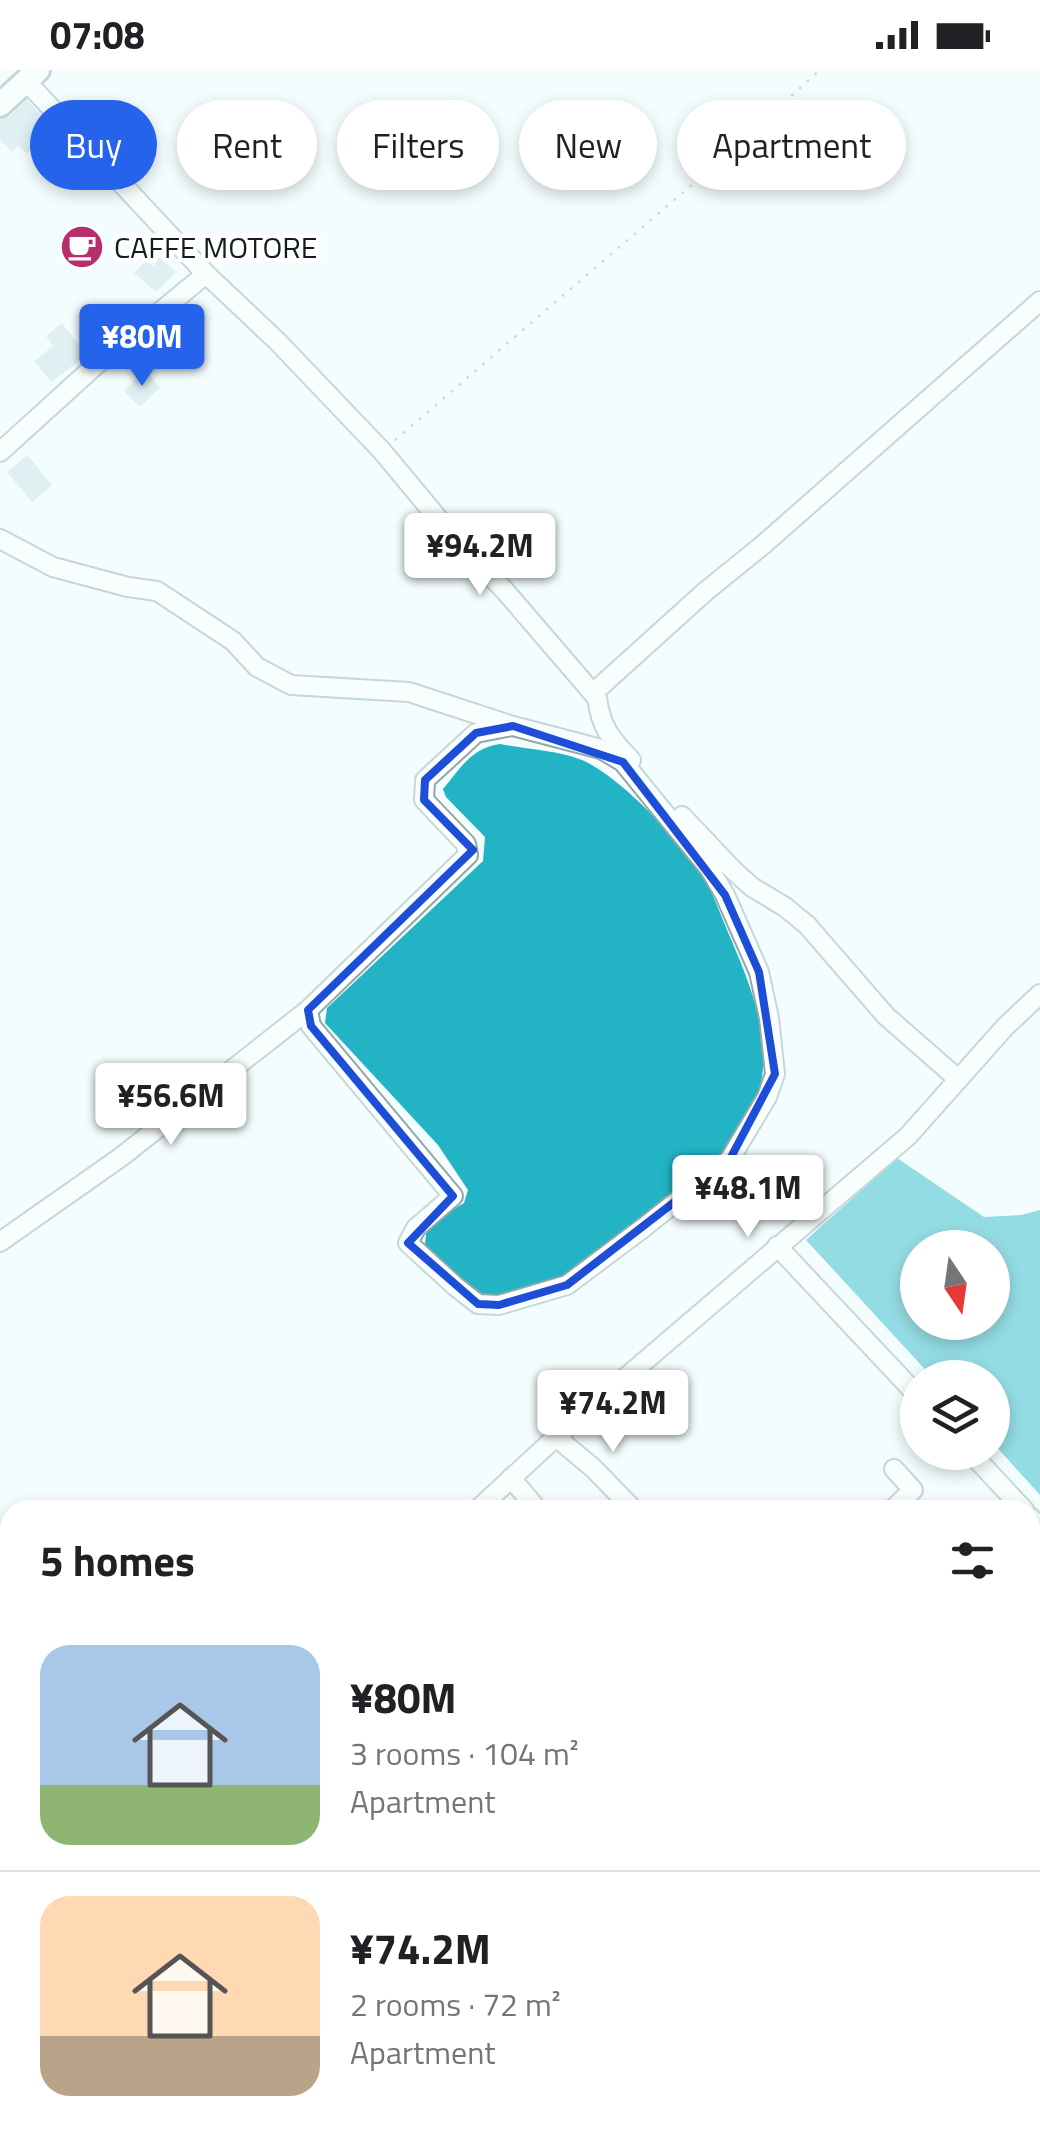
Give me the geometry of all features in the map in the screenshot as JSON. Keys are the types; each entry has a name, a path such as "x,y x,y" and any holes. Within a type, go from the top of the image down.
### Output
{"main road":[{"path":"0,105 32,76"}],"street":[{"path":"32,76 206,274 278,342 382,451 593,693 600,721 611,738 715,852 752,888 807,924 886,1016 958,1079"},
{"path":"0,452 98,363 206,274"},
{"path":"593,693 1040,300"},
{"path":"0,539 53,567 157,591 233,641 257,667 291,686 409,692 601,750 623,762 709,868 725,895 758,972 769,1018 775,1074 730,1159 643,1228 567,1285 499,1305 478,1304 408,1243 416,1228 454,1196 311,1026 308,1010"},
{"path":"0,1242 121,1157 308,1010 468,855 466,844 424,800 425,780 476,733 513,726"},
{"path":"488,1500 908,1136 1004,1027 1036,1006"},
{"path":"778,1246 900,1377"},
{"path":"556,1438 624,1500"},
{"path":"894,1468 913,1490 902,1500"},
{"path":"987,1470 1015,1500"},
{"path":"511,1478 530,1500"}],"path":[{"path":"382,451 695,183 820,70"}],"highlighted area":[{"path":"513,726 623,762 725,895 759,972 775,1074 730,1159 567,1285 499,1305 478,1304 408,1243 453,1196 311,1026 308,1010 473,850 424,800 425,780 476,733"}],"water":[{"path":"500,744 582,760 635,798 670,835 709,888 750,988 761,1029 763,1071 749,1115 735,1138 704,1171 558,1281 530,1293 493,1300 472,1295 425,1244 427,1225 464,1203 468,1190 438,1145 325,1023 327,1008 483,861 485,837 446,797 443,789 474,755"},
{"path":"897,1158 984,1217 1040,1210 1040,1495 1010,1462 1010,1360 916,1360 806,1240"}],"building":[{"path":"27,100 30,103 27,154 18,146 12,152 0,140 0,120"},
{"path":"91,228 103,241 76,264 65,251"},
{"path":"159,257 176,272 156,292 134,273 145,261 154,266"},
{"path":"62,323 87,355 51,382 34,361 53,346 46,336"},
{"path":"145,370 160,387 140,407 124,391"},
{"path":"27,455 52,485 32,502 7,472"}],"place":[{"name":"CAFFE MOTORE","path":"82,247"}]}
